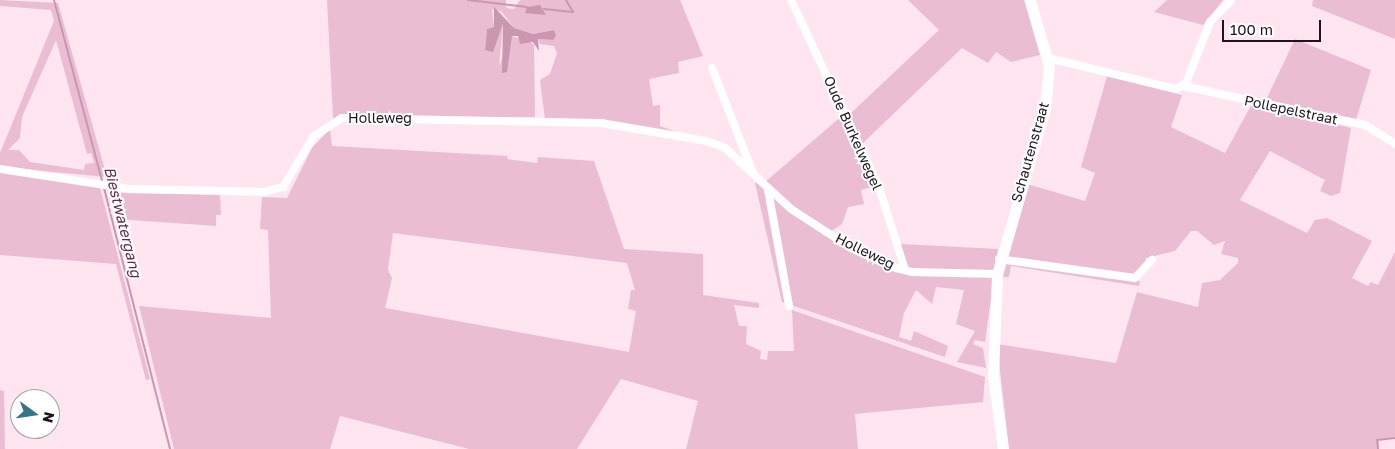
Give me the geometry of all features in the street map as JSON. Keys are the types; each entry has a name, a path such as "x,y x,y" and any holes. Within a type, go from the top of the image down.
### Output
{"street":[{"name":"Oude Burkelwegel","path":"791,0 879,187 905,270"},
{"name":"Schautenstraat","path":"1004,449 993,375 997,274 999,259 1045,109 1048,58 1030,0"},
{"path":"1183,86 1210,22 1231,0"},
{"name":"Pollepelstraat","path":"1048,58 1176,89 1183,86 1365,126 1395,144"},
{"name":"Holleweg","path":"712,68 753,176"},
{"name":"Holleweg","path":"0,169 104,182 131,189 277,190 288,182 314,136 328,124 342,118 601,123 706,140 725,148 768,190 851,248 905,270 997,274"},
{"path":"768,190 789,306"},
{"path":"999,259 1135,278 1152,260"}],"shaded area":[{"path":"0,0 58,3 107,177 0,167 0,153 54,21 51,10 0,6","holes":["56,40 87,154 91,153 94,163 85,164 84,170 30,162 19,150 8,150 20,138 22,117"]},
{"path":"327,0 506,0 506,8 514,9 520,0 680,0 703,56 678,62 679,73 649,79 653,106 660,105 660,126 682,134 545,119 540,80 550,74 557,53 554,46 540,44 538,39 553,40 554,30 533,34 514,28 502,12 492,9 494,28 487,29 485,50 496,42 503,24 499,66 512,36 534,44 535,117 333,118"},
{"path":"908,0 1024,0 1040,55 1011,62 996,52 988,63 962,48 863,143 849,115 939,30"},
{"path":"1167,0 1223,0 1203,25 1154,12"},
{"path":"1313,0 1395,0 1395,39 1312,6"},
{"path":"540,5 546,15 525,13 527,7"},
{"path":"494,7 514,28 533,34 554,30 556,36 553,40 538,39 539,51 533,42 520,44 518,36 512,36 507,72 502,73 503,24 493,52 485,50 487,29 494,27"},
{"path":"1295,39 1371,70 1356,120 1266,100"},
{"path":"1107,76 1182,95 1171,127 1225,153 1252,104 1351,128 1340,193 1331,196 1320,191 1325,180 1270,151 1240,200 1307,233 1315,220 1327,218 1372,241 1352,278 1368,286 1371,282 1378,285 1395,252 1395,437 1379,440 1379,449 1009,449 997,344 1116,363 1137,292 1198,307 1202,283 1220,280 1238,263 1238,258 1221,254 1225,241 1214,245 1197,231 1191,231 1175,251 1146,258 1142,273 1135,276 1008,258 1027,184 1085,201 1095,173 1081,167"},
{"path":"843,115 875,186 861,190 864,204 848,207 842,224 827,234 908,273 901,244 998,249 985,342 975,340 973,344 983,348 986,368 957,362 975,331 956,324 964,290 936,287 932,304 916,290 904,313 899,337 911,341 914,331 948,346 945,357 782,302 755,183 762,178 765,182"},
{"path":"330,129 332,146 508,156 507,159 537,163 538,157 594,161 624,249 703,254 703,295 759,303 759,308 734,305 739,326 747,326 746,344 761,351 760,359 767,360 768,351 794,351 792,310 985,377 983,402 855,414 858,449 686,449 698,401 621,379 577,449 469,449 340,416 330,449 174,449 139,306 271,318 268,230 260,229 262,197 287,198 312,148","holes":["393,233 627,263 635,290 631,290 628,309 636,311 629,352 385,308 392,278 388,270"]},
{"path":"0,172 99,184 150,379 146,380 116,264 0,255"},
{"path":"111,193 220,194 221,215 216,215 216,226 116,219"},
{"path":"1005,262 1140,281 1139,286 1011,266 1009,277 1003,277"},
{"path":"0,390 4,391 5,449 0,449"}],"waterway":[{"name":"Biestwatergang","path":"54,0 102,181"},
{"path":"468,0 527,7"},
{"path":"544,9 573,12 566,0"},
{"name":"Biestwatergang","path":"104,188 170,449"},
{"path":"1378,449 1377,440 1395,438"}]}
